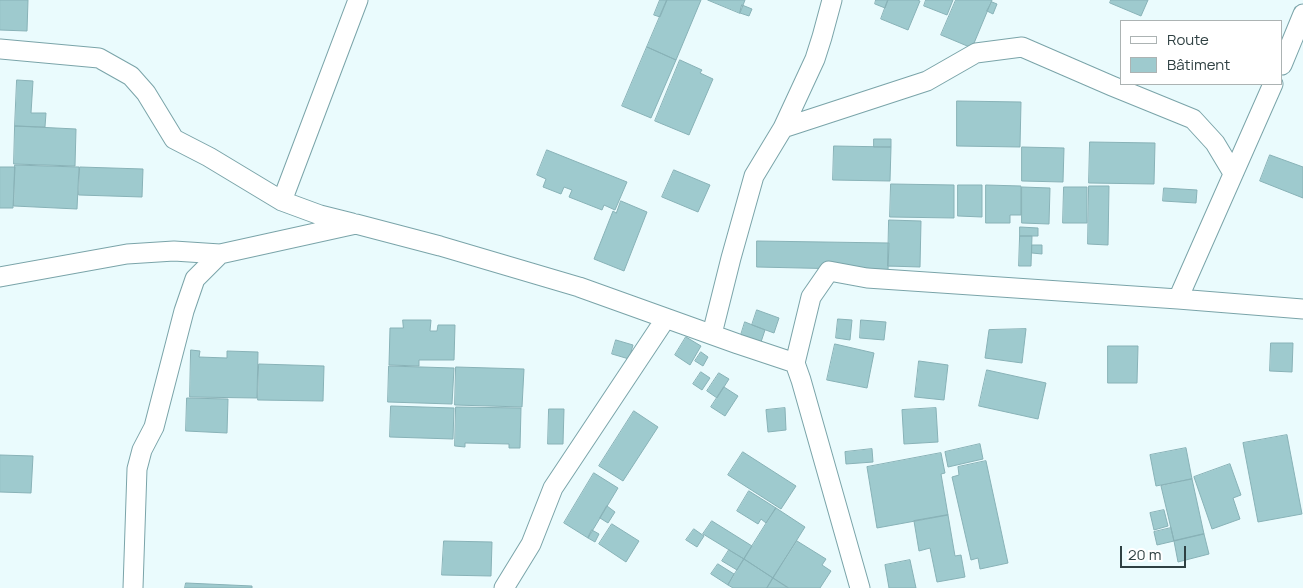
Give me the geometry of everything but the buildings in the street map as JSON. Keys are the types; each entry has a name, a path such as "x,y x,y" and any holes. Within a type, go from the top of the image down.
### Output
{"street":[{"path":"282,201 358,0"},
{"path":"712,334 754,176 783,128 815,59 832,0"},
{"path":"1283,63 1303,14"},
{"path":"783,128 927,81 976,53 1022,46 1193,119 1215,142 1233,173"},
{"path":"0,49 99,58 131,76 146,93 174,139 209,156 282,201 320,215 440,246 579,287 795,362"},
{"path":"1178,299 1273,85"},
{"path":"0,277 127,254 174,251 220,254 356,224"},
{"path":"133,588 137,470 142,450 154,427 184,312 195,279 220,254"},
{"path":"860,588 795,362 811,297 829,271 867,278 1303,309"},
{"path":"504,588 531,544 553,488 666,318"}]}
